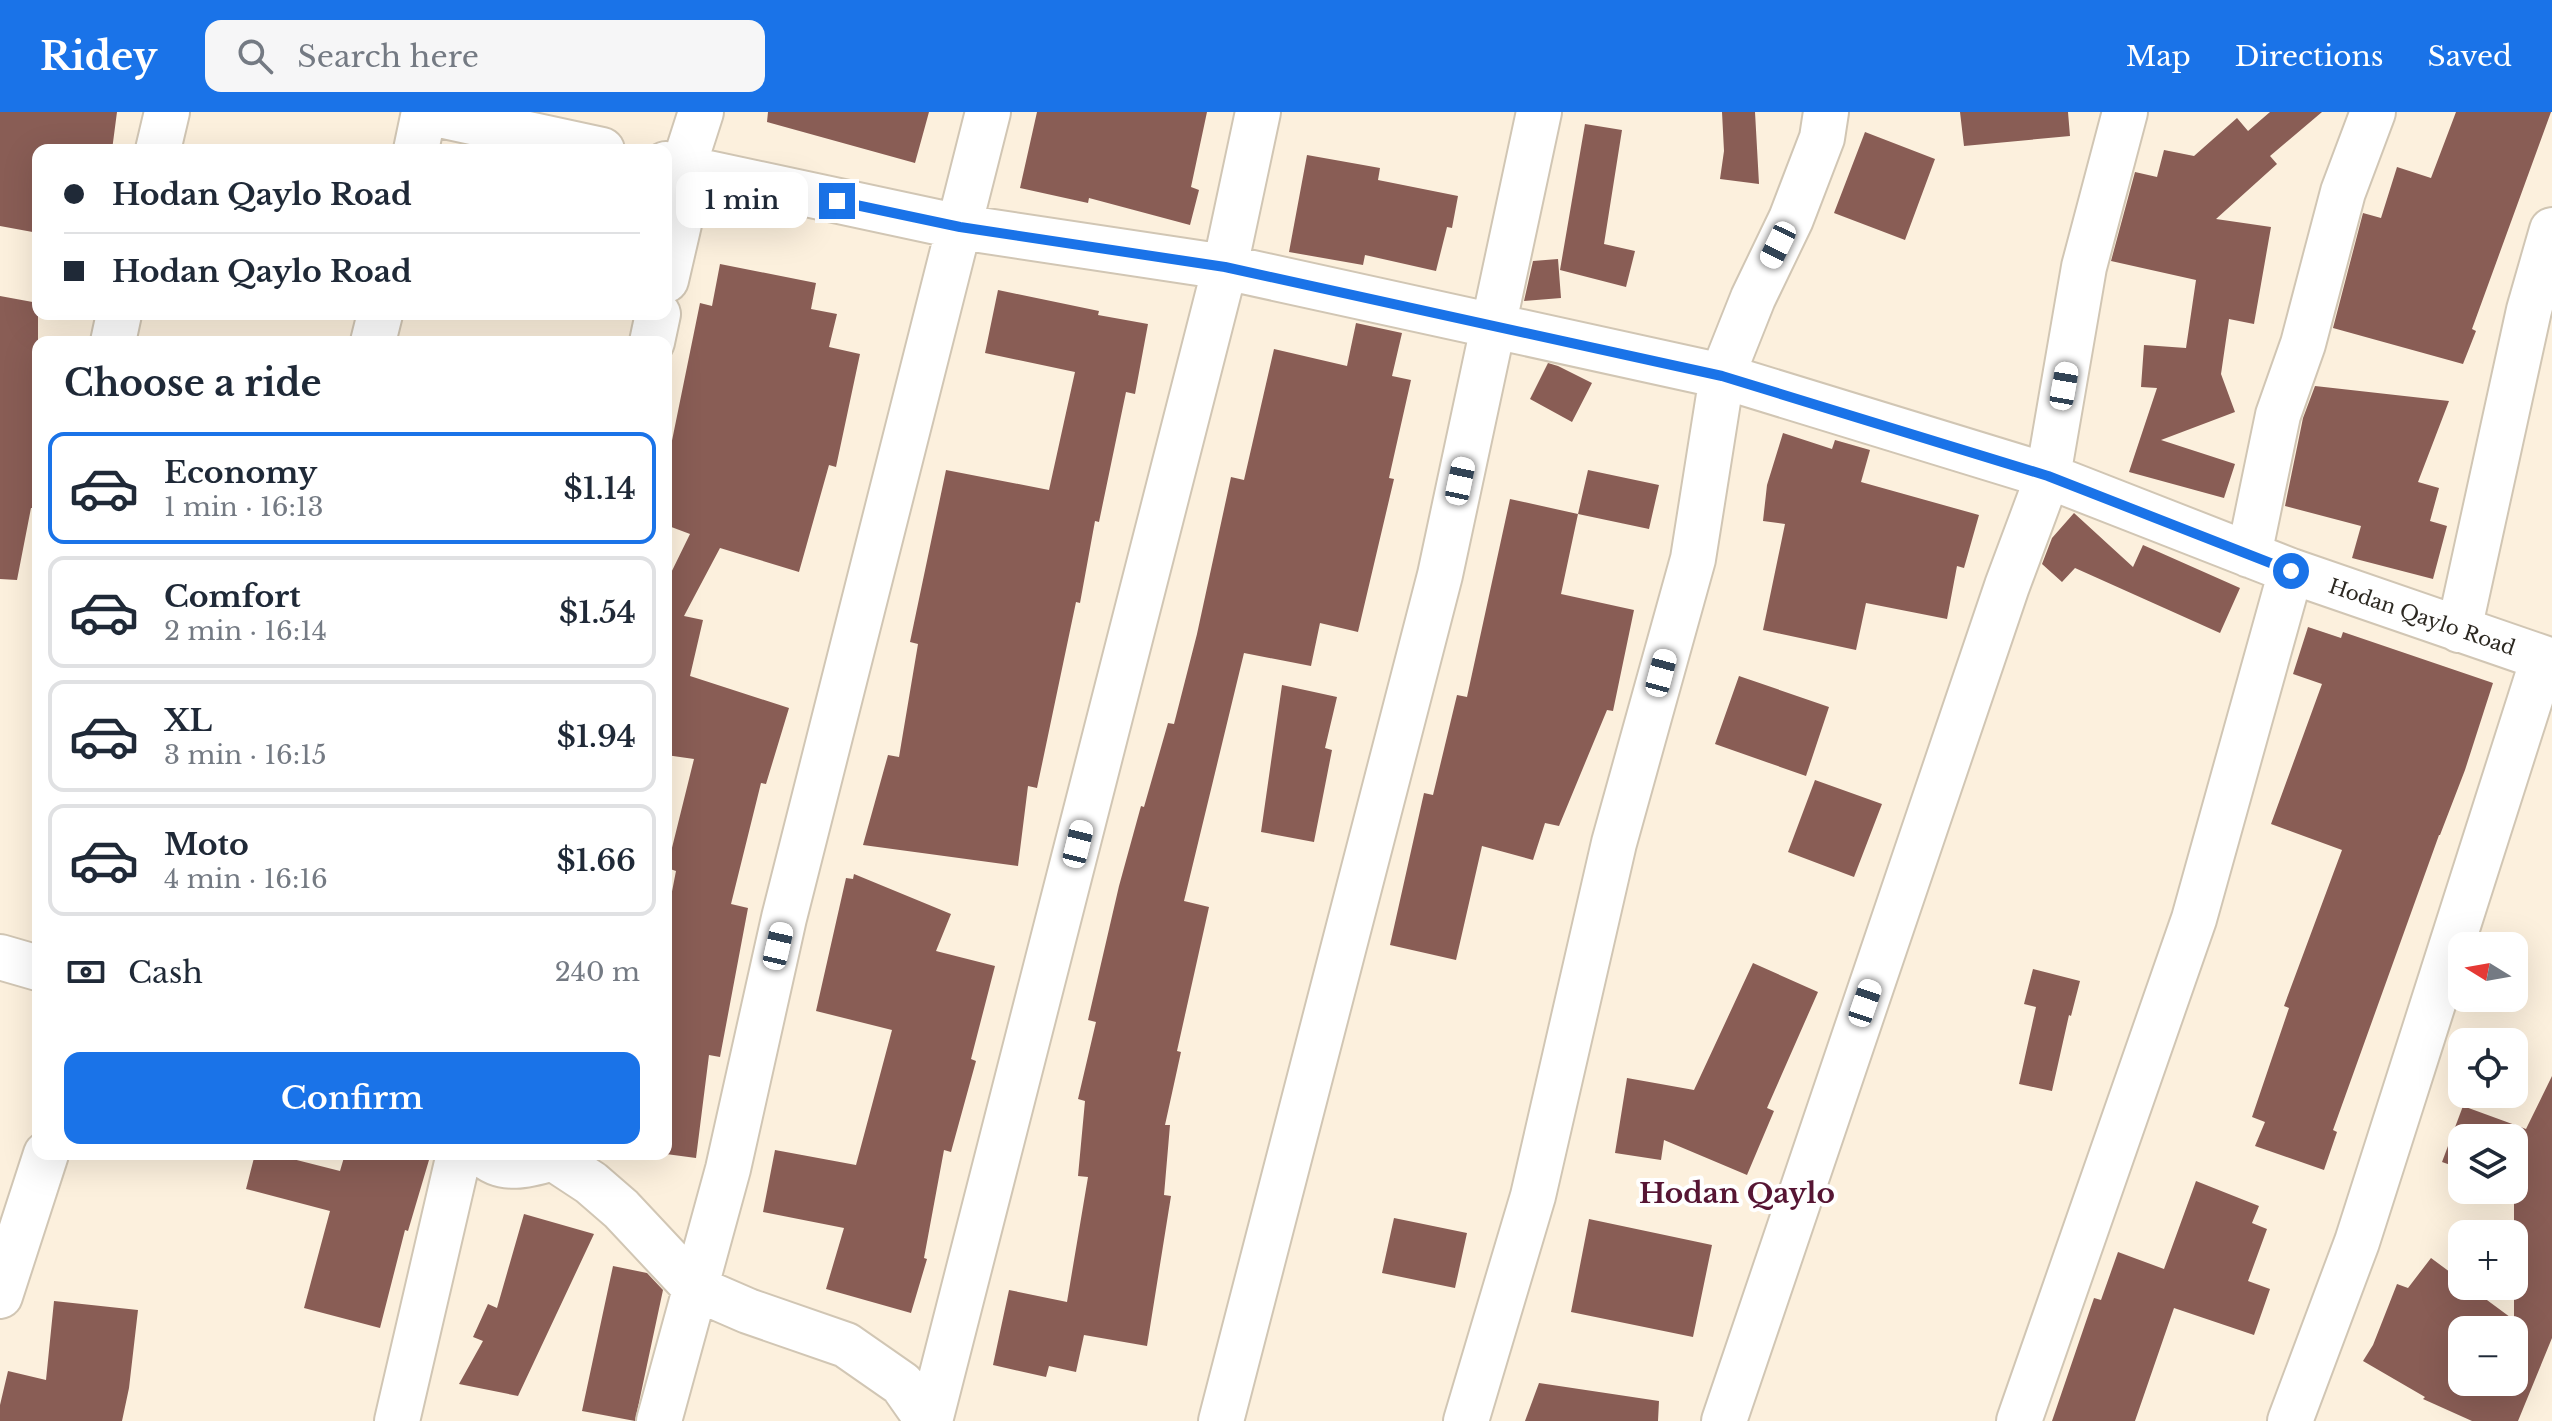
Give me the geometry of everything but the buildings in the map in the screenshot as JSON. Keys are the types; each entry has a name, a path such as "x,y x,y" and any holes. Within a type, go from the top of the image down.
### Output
{"street":[{"path":"159,144 167,112"},
{"path":"417,144 425,112 574,144"},
{"path":"672,254 679,224 675,166 701,112"},
{"path":"659,1421 728,1169 784,918 988,112"},
{"path":"929,1421 1225,267 1258,112"},
{"path":"1221,1421 1440,575 1539,112"},
{"path":"1466,1421 1533,1196 1614,843 1693,559 1722,376 1753,298 1791,219 1822,138 1826,112"},
{"path":"1724,1421 2007,586 2048,476 2084,267 2125,112"},
{"path":"2249,555 2278,415 2303,344 2343,192 2373,112"},
{"name":"Hodan Qaylo Road","path":"675,166 960,227 1225,267 1722,376 2048,476 2291,571 2548,660"},
{"path":"2459,630 2529,310 2552,230"},
{"path":"2019,1421 2194,919 2291,571"},
{"path":"2290,1421 2357,1242 2548,660"},
{"path":"0,957 32,966"},
{"path":"0,1296 44,1160"},
{"path":"397,1421 458,1160"},
{"path":"489,1160 509,1167 531,1165 543,1160"},
{"path":"559,1160 621,1209 695,1288 748,1311 846,1345 902,1384 929,1421"}],"district":[{"name":"Hodan Qaylo","path":"1737,1193"}],"route":[{"path":"837,201 960,227 1225,267 1722,376 2048,476 2291,571"}]}
